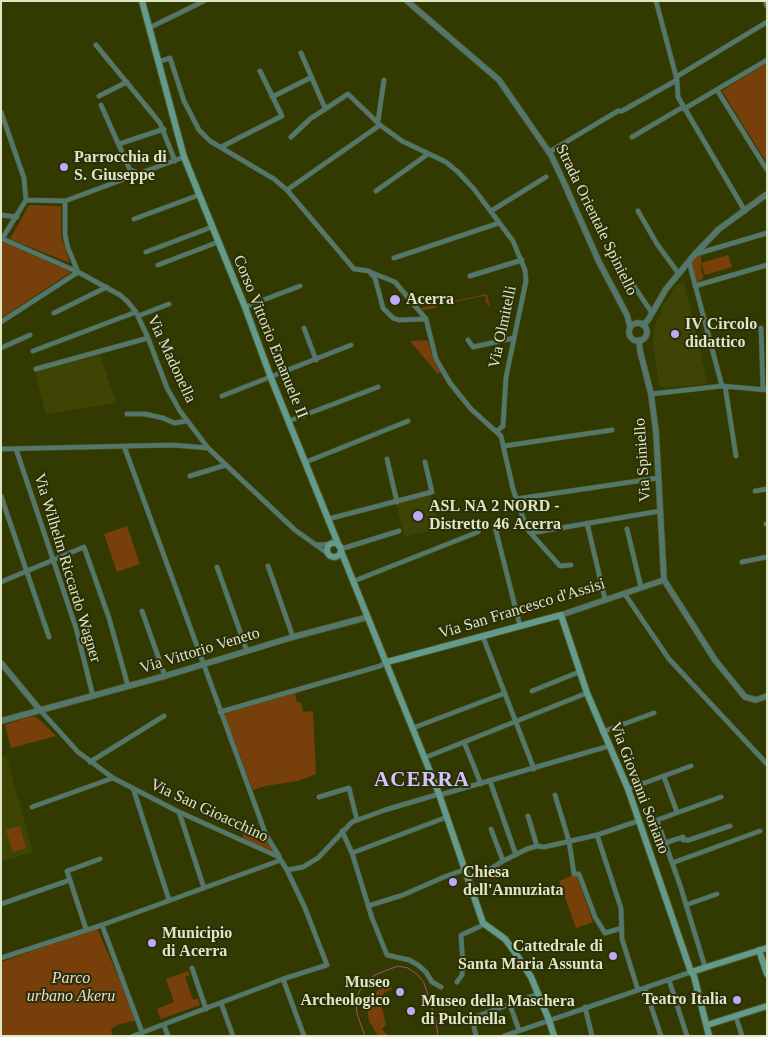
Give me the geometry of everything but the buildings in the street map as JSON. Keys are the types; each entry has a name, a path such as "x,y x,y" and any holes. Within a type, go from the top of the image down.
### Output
{"main road":[{"name":"Corso Vittorio Emanuele II","path":"142,1 184,157 198,195 245,307 271,378 331,526 334,549 354,581 440,795 484,923"},
{"path":"334,549 347,568"},
{"name":"Via San Francesco d'Assisi","path":"387,662 561,615"},
{"name":"Via Giovanni Soriano","path":"561,615 602,732 628,789 694,976 710,1036"},
{"path":"484,923 508,942 528,972 550,1020 554,1036"},
{"path":"691,972 767,948"},
{"path":"759,950 767,974"},
{"path":"707,1025 767,1006"}],"street":[{"path":"149,28 204,1"},
{"name":"Strada Orientale Spiniello","path":"407,1 499,80 549,152 599,262 627,315 630,327"},
{"path":"656,1 676,78 678,98 745,211"},
{"path":"766,1 767,5"},
{"path":"549,152 618,111 622,111 767,22"},
{"path":"96,45 164,129 176,161"},
{"path":"301,53 326,108"},
{"path":"158,62 170,58 191,117 199,130 210,141 287,190 354,269 369,271 395,282 426,319 436,359 450,383 471,409 497,431 504,446 516,499 527,529 560,566 571,565"},
{"path":"632,137 767,60"},
{"path":"221,147 282,116 260,72"},
{"path":"272,97 312,77"},
{"path":"287,190 379,123 384,80"},
{"path":"99,96 127,82"},
{"path":"717,90 767,170"},
{"name":"Via Olmitelli","path":"291,137 310,119 348,94 402,142 446,162 458,172 513,241 522,260 526,281 506,377 503,426 497,431"},
{"path":"101,105 130,170 136,172 137,175"},
{"path":"1,112 24,178 26,200 2,239"},
{"path":"119,144 164,129"},
{"path":"376,191 428,154"},
{"path":"26,200 65,201 184,157"},
{"path":"491,211 546,177"},
{"name":"Via Spiniello","path":"639,340 646,334 643,325 666,289 695,254 719,229 767,194"},
{"path":"134,219 198,195"},
{"path":"1,322 78,272 65,235 65,201"},
{"path":"638,211 657,244 679,274"},
{"path":"1,215 17,217"},
{"path":"394,258 499,223"},
{"path":"146,252 212,227"},
{"path":"695,254 767,233"},
{"name":"Via Madonella","path":"2,239 78,272 120,295 137,314 167,388 187,421 208,448 295,530 315,545 334,549"},
{"path":"158,265 218,242"},
{"path":"470,276 522,260"},
{"path":"689,262 724,386 736,456"},
{"path":"695,286 767,265"},
{"path":"369,271 375,278 383,308 393,318 399,320 426,319"},
{"path":"630,280 652,312"},
{"path":"245,307 300,286"},
{"path":"54,313 106,287"},
{"path":"33,351 169,304"},
{"path":"630,327 638,323 643,325"},
{"name":"Via Spiniello","path":"630,327 630,336 639,340"},
{"path":"304,328 316,360"},
{"path":"651,394 724,386 765,390 761,328"},
{"path":"1,348 30,335"},
{"path":"36,369 148,338"},
{"path":"468,340 473,347 514,338"},
{"name":"Via Spiniello","path":"639,340 651,394 656,432 664,580"},
{"path":"222,396 351,345"},
{"path":"288,421 378,386"},
{"path":"127,414 145,414 163,418 174,423 187,421"},
{"path":"306,462 408,422"},
{"path":"504,446 612,430"},
{"path":"1,449 173,445 208,448"},
{"path":"1,958 102,925 280,859 266,835 124,446"},
{"name":"Via Wilhelm Riccardo Wagner","path":"16,449 76,628 93,696"},
{"path":"387,459 398,502"},
{"path":"328,519 432,492 425,462"},
{"path":"190,476 226,465"},
{"path":"516,499 658,478"},
{"path":"755,491 767,489"},
{"path":"1,496 49,637"},
{"path":"531,533 660,511"},
{"path":"587,523 605,599"},
{"path":"495,527 520,626"},
{"path":"627,529 641,587"},
{"path":"315,545 334,549 399,531"},
{"path":"354,581 478,532"},
{"path":"1,582 84,547 109,618 128,686"},
{"path":"742,562 767,557"},
{"path":"268,566 293,637"},
{"path":"217,567 248,651"},
{"path":"664,580 715,660 744,697 756,700 767,696"},
{"name":"Via San Francesco d'Assisi","path":"561,615 664,580"},
{"path":"624,593 669,659 767,764"},
{"path":"142,612 165,676"},
{"name":"Via Vittorio Veneto","path":"1,721 368,617"},
{"path":"483,637 534,769"},
{"path":"220,712 380,666 387,662"},
{"path":"1,663 40,710"},
{"path":"532,691 580,672"},
{"path":"424,758 516,723 587,692"},
{"path":"413,728 505,693"},
{"name":"Via San Gioacchino","path":"40,710 78,752 113,778 179,812 280,859 304,908 327,965 283,979"},
{"path":"602,732 654,713"},
{"path":"90,762 164,716"},
{"path":"464,742 481,784"},
{"path":"287,870 303,867 318,858 348,824 357,820 609,746"},
{"path":"628,789 691,766"},
{"path":"664,777 677,812"},
{"path":"32,807 113,778"},
{"path":"490,781 516,855"},
{"path":"133,788 169,900"},
{"path":"319,797 349,788 357,820"},
{"path":"555,795 569,841 574,874 579,874 595,918 605,933 622,928"},
{"path":"706,967 657,820 721,797"},
{"path":"179,812 204,888"},
{"path":"528,816 537,846"},
{"path":"352,853 447,817"},
{"path":"469,878 537,846 544,847 597,835 638,821"},
{"path":"664,842 682,837 683,840 689,840 730,826"},
{"path":"491,829 504,861"},
{"path":"672,863 760,830"},
{"path":"342,831 352,853 368,906 387,955 409,960 418,965 432,982 441,987"},
{"path":"597,835 621,908 622,939 638,990"},
{"path":"86,929 67,870 100,859"},
{"path":"368,906 403,895 466,869"},
{"path":"1,904 70,880"},
{"path":"686,905 717,894"},
{"path":"457,982 462,975 463,966 462,934 484,923"},
{"path":"102,925 142,1032"},
{"path":"192,968 206,1009"},
{"path":"504,1036 691,972"},
{"path":"133,1036 283,979 304,1036"},
{"path":"669,980 687,1036"},
{"path":"645,988 661,1036"},
{"path":"452,1021 472,1018 538,994"},
{"path":"221,1003 233,1036"},
{"path":"510,1005 518,1032"},
{"path":"585,1007 592,1036"},
{"path":"736,1017 742,1036"},
{"path":"472,1018 476,1036"},
{"path":"164,1024 168,1036"}],"shaded area":[{"name":"IV Circolo didattico","path":"684,282 708,384 666,388 659,385 653,345 654,330 656,321 662,311 661,308 676,285"},
{"path":"100,355 116,403 46,414 35,372"},
{"name":"ASL NA 2 NORD - Distretto 46 Acerra","path":"431,495 439,528 405,537 396,504"},
{"path":"6,755 33,852 1,861 1,757"}],"green space":[{"path":"767,63 767,163 722,91"},
{"path":"29,205 61,206 61,235 70,263 10,239"},
{"path":"3,242 71,272 1,318 1,243"},
{"path":"701,255 701,263 728,255 732,267 705,275 701,264 704,277 697,283 690,262"},
{"path":"487,294 490,307 485,301 487,298 483,296 435,308 423,310 421,308"},
{"path":"426,340 440,372 438,374 410,341"},
{"path":"127,526 140,564 117,572 104,534"},
{"path":"295,693 297,703 301,702 303,712 313,711 316,774 298,781 265,786 253,790 224,714"},
{"path":"29,717 35,717 41,721 56,736 11,748 5,725"},
{"path":"20,826 26,848 13,852 6,830"},
{"path":"243,833 266,835 279,857 243,841"},
{"path":"576,874 593,922 576,928 559,881"},
{"name":"Parco urbano Akeru","path":"97,928 137,1020 117,1025 111,1029 113,1036 1,1036 1,962"},
{"path":"188,971 190,975 185,977 193,1000 198,998 200,1005 161,1019 157,1009 174,1002 166,979"},
{"path":"390,984 392,989 384,993 380,999 386,1025 382,1029 387,1035 378,1036 369,1021 367,1007 378,990"}],"waterway":[{"path":"365,1036 357,1014 356,1001 359,992 366,981 377,974 398,966 408,968 417,974 424,983 436,1021 438,1036"}],"place":[{"name":"Parrocchia di S. Giuseppe","path":"64,167"},
{"name":"Acerra","path":"395,300"},
{"name":"IV Circolo didattico","path":"675,334"},
{"name":"ASL NA 2 NORD - Distretto 46 Acerra","path":"418,516"},
{"name":"Chiesa dell'Annuziata","path":"453,882"},
{"name":"Municipio di Acerra","path":"152,943"},
{"name":"Cattedrale di Santa Maria Assunta","path":"613,956"},
{"name":"Museo Archeologico","path":"400,992"},
{"name":"Teatro Italia","path":"737,1000"},
{"name":"Museo della Maschera di Pulcinella","path":"411,1011"}],"district":[{"name":"ACERRA","path":"422,781"}]}
